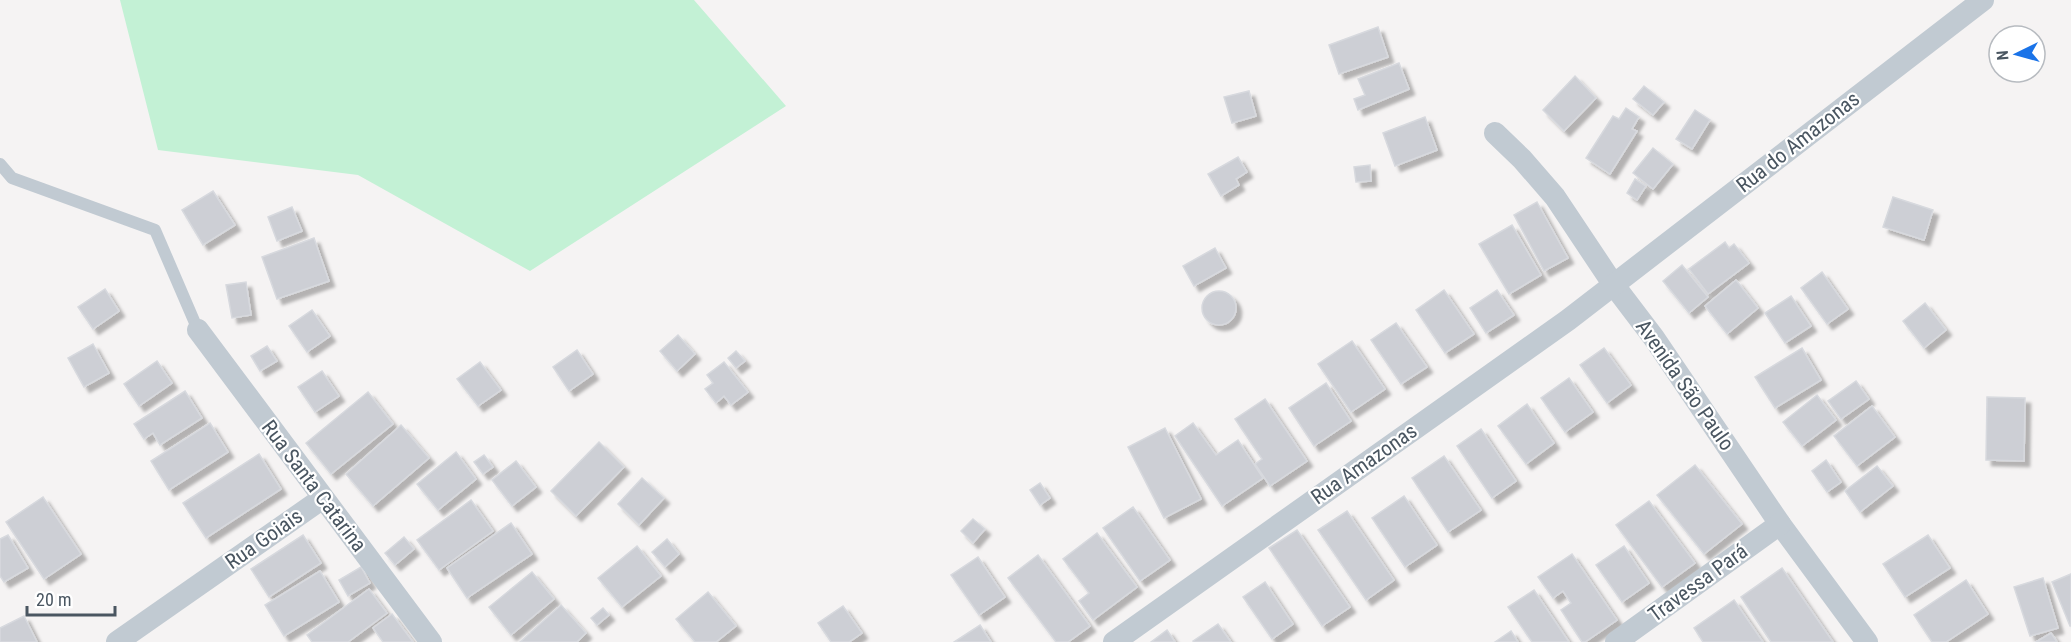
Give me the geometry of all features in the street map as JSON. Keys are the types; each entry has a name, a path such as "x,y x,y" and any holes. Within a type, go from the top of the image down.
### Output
{"street":[{"name":"Rua do Amazonas","path":"1613,284 1983,0"},
{"name":"Avenida São Paulo","path":"1495,133 1522,159 1555,197 1780,524 1867,642"},
{"name":"Rua Amazonas","path":"1114,642 1568,320 1613,284"},
{"name":"Rua Santa Catarina","path":"198,330 431,642"},
{"name":"Rua Goiais","path":"117,642 323,498"},
{"name":"Travessa Pará","path":"1616,642 1780,524"}],"lane":[{"path":"0,164 12,178 155,230 198,330"}],"green space":[{"path":"120,0 694,0 786,106 530,271 358,175 158,150"}],"building":[{"path":"1378,27 1388,57 1339,74 1329,45"},
{"path":"1399,63 1409,89 1358,110 1354,99 1365,95 1358,79"},
{"path":"1575,76 1596,98 1564,131 1543,110"},
{"path":"1644,86 1664,102 1653,115 1633,99"},
{"path":"1249,91 1256,116 1232,123 1224,97"},
{"path":"1626,108 1639,117 1632,129 1637,131 1610,174 1586,158 1613,116 1619,119"},
{"path":"1695,110 1710,120 1692,149 1676,139"},
{"path":"1425,117 1437,150 1395,166 1383,133"},
{"path":"1653,148 1673,164 1653,189 1633,173"},
{"path":"1238,157 1247,172 1236,179 1239,185 1221,196 1208,174"},
{"path":"1370,165 1371,181 1356,182 1354,167"},
{"path":"1635,179 1646,186 1637,200 1627,193"},
{"path":"213,191 235,225 203,245 182,210"},
{"path":"1893,197 1933,210 1924,240 1883,227"},
{"path":"1537,202 1568,258 1544,271 1514,215"},
{"path":"292,207 302,231 277,241 268,217"},
{"path":"1512,225 1541,275 1509,294 1479,244"},
{"path":"314,238 329,281 277,299 262,257"},
{"path":"1725,242 1729,248 1734,244 1749,263 1708,294 1689,269"},
{"path":"1215,248 1226,268 1194,286 1183,266"},
{"path":"1682,265 1708,297 1689,313 1663,281"},
{"path":"1822,272 1848,309 1827,324 1801,288"},
{"path":"1736,280 1758,308 1727,334 1705,306"},
{"path":"246,282 251,315 232,318 226,285"},
{"path":"105,289 119,311 93,329 78,307"},
{"path":"1444,290 1474,334 1445,353 1416,310"},
{"path":"1497,290 1514,315 1486,333 1470,308"},
{"path":"1219,291 1231,296 1236,308 1231,320 1219,325 1207,320 1202,308 1207,296"},
{"path":"1791,296 1811,326 1785,343 1765,313"},
{"path":"1925,303 1946,330 1924,348 1903,321"},
{"path":"312,310 330,336 307,352 289,326"},
{"path":"1396,323 1427,367 1401,384 1371,340"},
{"path":"678,335 695,354 677,371 660,351"},
{"path":"1352,341 1385,389 1351,412 1318,364"},
{"path":"93,344 109,373 84,387 68,358"},
{"path":"267,346 277,361 260,371 251,356"},
{"path":"1604,348 1631,385 1607,403 1580,365"},
{"path":"1802,348 1821,380 1775,408 1755,377"},
{"path":"577,350 593,374 569,391 553,367"},
{"path":"736,351 745,361 736,368 728,358"},
{"path":"157,361 172,383 139,406 124,384"},
{"path":"480,362 501,390 478,406 457,379"},
{"path":"724,362 748,392 731,405 724,396 716,403 705,389 713,383 707,375"},
{"path":"322,371 339,396 315,412 298,387"},
{"path":"1569,378 1593,412 1565,432 1541,398"},
{"path":"1856,381 1869,399 1841,419 1828,401"},
{"path":"1326,383 1351,421 1314,446 1289,408"},
{"path":"185,391 202,418 160,445 153,433 144,439 134,424"},
{"path":"368,392 393,424 331,474 306,443"},
{"path":"1817,395 1836,420 1802,446 1783,422"},
{"path":"1987,397 2025,398 2024,461 1986,460"},
{"path":"1265,399 1307,461 1270,486 1255,464 1262,459 1235,419"},
{"path":"1527,404 1554,443 1526,464 1498,426"},
{"path":"1872,406 1895,437 1857,466 1834,436"},
{"path":"210,423 228,452 169,490 151,461"},
{"path":"1193,423 1216,455 1238,440 1263,478 1222,506 1175,436"},
{"path":"401,425 429,458 373,506 346,474"},
{"path":"1165,428 1201,499 1164,518 1128,447"},
{"path":"1481,429 1516,481 1492,498 1457,446"},
{"path":"599,442 624,467 576,516 551,491"},
{"path":"456,452 476,479 438,510 417,484"},
{"path":"259,454 281,489 206,538 183,503"},
{"path":"484,455 493,467 483,474 474,462"},
{"path":"1444,456 1481,510 1448,532 1412,478"},
{"path":"1826,460 1841,482 1827,492 1812,471"},
{"path":"516,461 536,487 512,506 492,480"},
{"path":"1695,465 1742,524 1704,554 1657,495"},
{"path":"1877,466 1893,486 1860,512 1845,491"},
{"path":"642,478 664,498 639,525 618,504"},
{"path":"1040,483 1050,498 1040,505 1030,490"},
{"path":"1404,496 1437,545 1405,567 1372,518"},
{"path":"43,497 81,554 44,579 6,522"},
{"path":"471,500 493,531 439,570 417,540"},
{"path":"1649,501 1695,563 1662,587 1616,525"},
{"path":"1133,507 1170,560 1140,581 1103,528"},
{"path":"1347,511 1394,580 1366,600 1318,530"},
{"path":"973,519 985,529 973,543 961,531"},
{"path":"511,523 532,554 467,598 447,568"},
{"path":"1297,530 1350,607 1322,626 1269,548"},
{"path":"1097,533 1137,587 1093,620 1079,601 1089,593 1063,559"},
{"path":"8,535 28,568 4,582 0,576 0,539"},
{"path":"303,535 321,563 269,597 251,569"},
{"path":"1928,535 1950,568 1905,597 1883,564"},
{"path":"404,537 414,549 395,565 385,553"},
{"path":"667,539 679,554 665,567 652,552"},
{"path":"637,546 661,576 622,607 598,578"},
{"path":"1624,546 1649,583 1622,602 1596,565"},
{"path":"1572,554 1617,620 1585,642 1582,642 1561,610 1571,603 1563,591 1553,598 1538,577"},
{"path":"1038,555 1090,626 1068,642 1056,642 1008,578"},
{"path":"978,557 1005,597 979,615 951,575"},
{"path":"361,567 370,583 348,596 339,580"},
{"path":"1782,568 1833,642 1771,642 1741,597"},
{"path":"320,571 339,602 284,636 265,605"},
{"path":"532,572 554,599 511,635 489,607"},
{"path":"2071,574 2071,626 2070,626 2052,582"},
{"path":"2043,578 2058,628 2030,636 2014,587"},
{"path":"1966,580 1988,614 1946,642 1932,642 1914,615"},
{"path":"1265,582 1293,624 1272,639 1243,597"},
{"path":"369,589 387,613 348,642 312,642 307,635"},
{"path":"1534,590 1569,642 1532,642 1508,607"},
{"path":"708,592 736,626 716,642 695,642 676,619"},
{"path":"1734,600 1763,642 1703,642 1694,628"},
{"path":"561,605 586,633 577,642 520,642"},
{"path":"843,606 862,633 849,642 831,642 818,623"},
{"path":"603,608 609,615 597,625 591,618"},
{"path":"392,614 413,642 383,642 373,628"},
{"path":"24,616 37,642 0,642 0,628"},
{"path":"1218,624 1231,642 1193,641"},
{"path":"980,625 991,642 954,642"},
{"path":"1167,630 1175,642 1151,642"},
{"path":"1511,631 1518,642 1495,642"},
{"path":"2051,633 2057,642 2036,642"}]}
